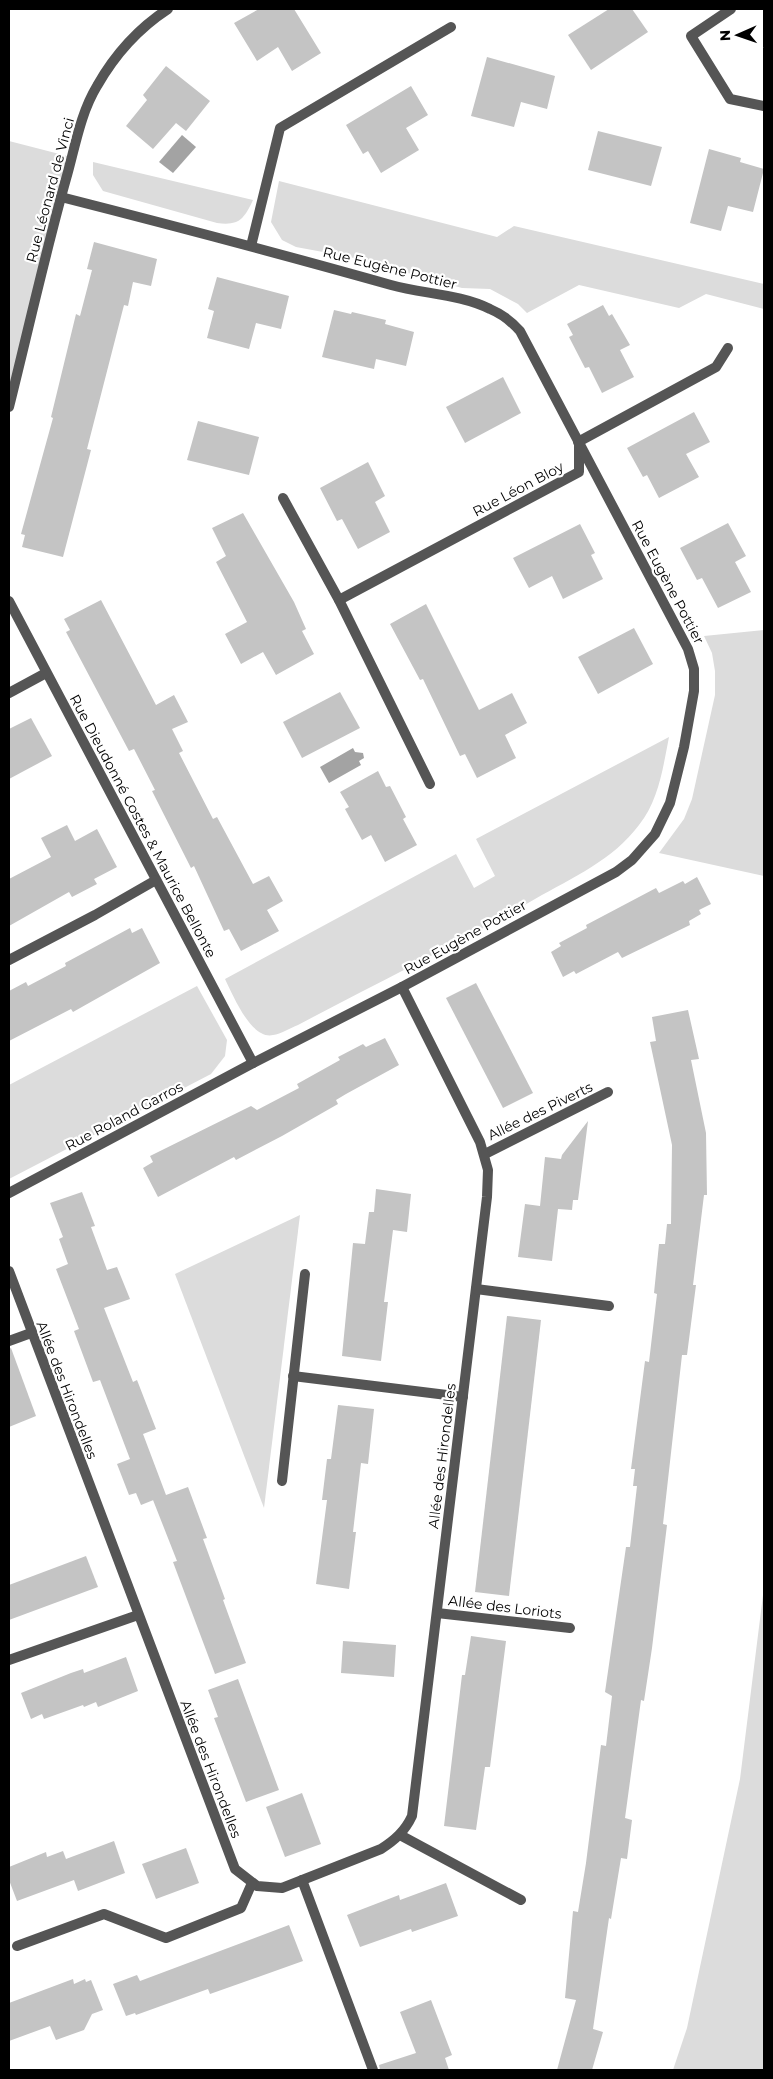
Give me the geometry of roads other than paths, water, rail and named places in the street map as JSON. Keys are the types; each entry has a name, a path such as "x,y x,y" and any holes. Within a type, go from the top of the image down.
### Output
{"street":[{"name":"Rue Léonard de Vinci","path":"9,407 80,125 97,86 117,57 136,36 168,9"},
{"path":"731,9 690,36 730,99 764,106"},
{"path":"251,246 280,128 451,27"},
{"name":"Rue Eugène Pottier","path":"61,197 251,246 409,290 448,296 480,305 502,315 513,323 520,331 693,662 694,691 684,747 670,803 658,828 647,844 616,872 402,987 253,1063"},
{"path":"578,442 716,367 728,348"},
{"name":"Rue Léon Bloy","path":"339,600 579,472 578,442"},
{"path":"283,498 339,600 430,784"},
{"name":"Rue Dieudonné Costes & Maurice Bellonte","path":"9,602 253,1063"},
{"path":"9,693 46,673"},
{"path":"9,960 95,915 156,880"},
{"name":"Allée des Hirondelles","path":"9,1271 235,1869 252,1883 275,1889 381,1849 400,1835 412,1816 487,1197 488,1170 485,1154 402,987"},
{"name":"Rue Roland Garros","path":"9,1193 253,1063"},
{"name":"Allée des Piverts","path":"485,1154 608,1092"},
{"path":"282,1482 305,1274"},
{"path":"476,1289 609,1306"},
{"path":"9,1341 31,1333"},
{"path":"293,1376 463,1397"},
{"name":"Allée des Loriots","path":"437,1613 570,1628"},
{"path":"9,1660 138,1615"},
{"path":"400,1835 520,1900"},
{"path":"302,1880 373,2070"},
{"path":"17,1946 104,1914 166,1938 241,1908 252,1883"}]}
